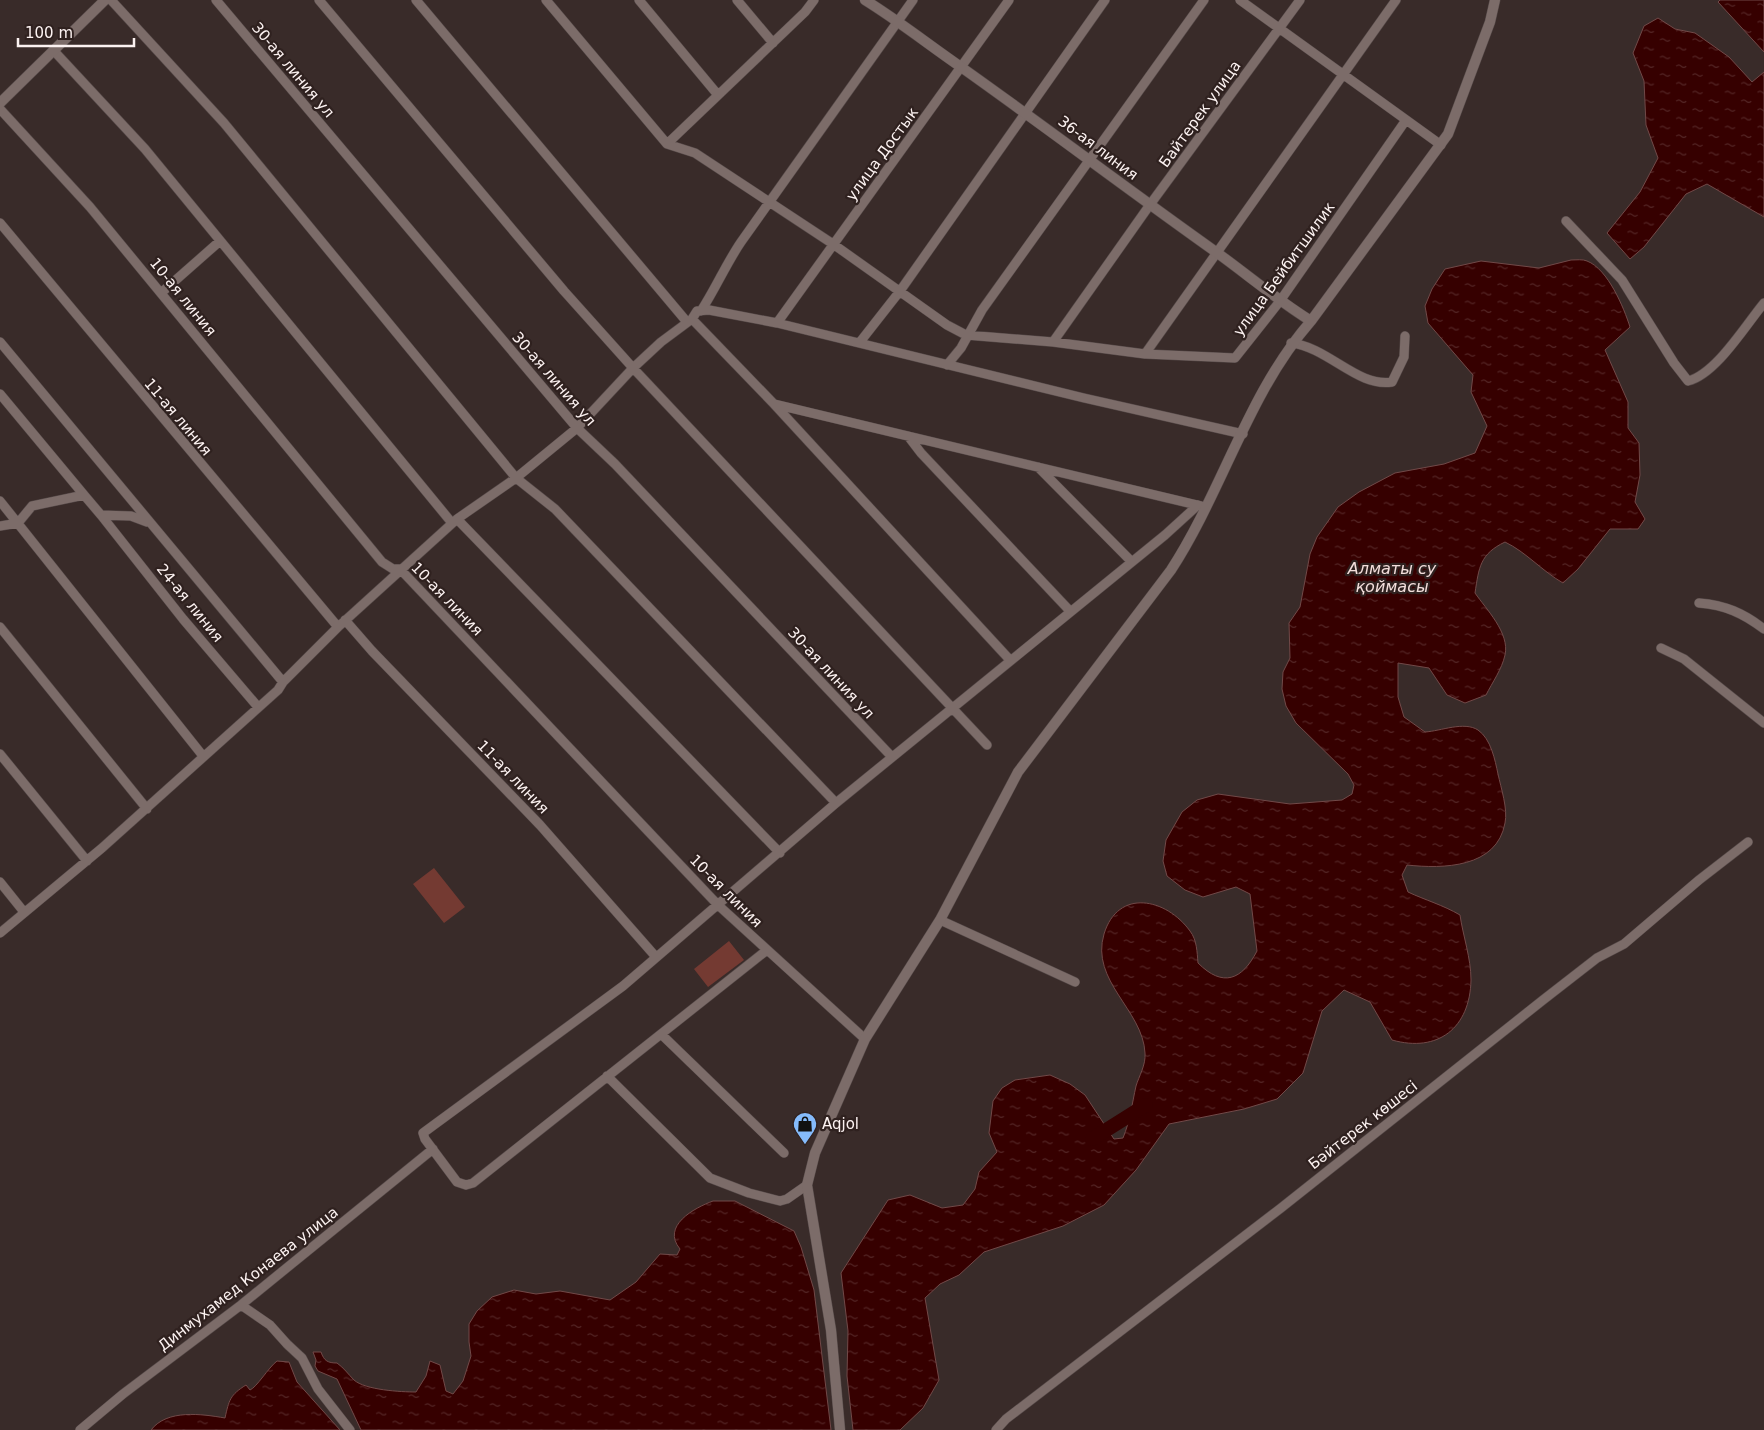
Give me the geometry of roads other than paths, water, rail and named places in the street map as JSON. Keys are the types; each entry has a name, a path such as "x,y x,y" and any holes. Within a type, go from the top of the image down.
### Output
{"street":[{"path":"0,103 105,0"},
{"path":"111,0 224,123 516,478 562,516 836,803"},
{"name":"30-ая линия ул","path":"216,0 577,428 616,464 892,757"},
{"path":"319,0 564,291 633,368 987,745"},
{"path":"416,0 689,320 774,404 1010,660"},
{"path":"546,0 667,144 695,153 833,244 947,325 966,335 1054,342 1145,354 1396,0"},
{"path":"639,0 718,95"},
{"path":"737,0 773,43"},
{"path":"667,144 805,12 814,0"},
{"name":"36-ая линия","path":"865,0 898,20 960,67 1025,111 1149,206 1217,253 1280,301 1311,321"},
{"path":"702,311 722,273 768,202 823,129 913,0"},
{"name":"улица Достык","path":"778,323 1009,0"},
{"path":"860,342 900,291 1105,0"},
{"path":"947,365 961,348 966,335 982,310 1204,0"},
{"path":"1240,0 1279,30 1441,145"},
{"name":"Байтерек улица","path":"1054,342 1149,206 1300,0"},
{"path":"840,1430 832,1330 807,1184 815,1153 864,1038 940,920 1018,772 1171,570 1202,507 1243,434 1268,380 1291,343 1311,321 1448,134 1490,22 1495,0"},
{"path":"54,50 145,149 455,521 780,854"},
{"name":"10-ая линия","path":"0,109 90,207 382,562 393,569 400,569 718,905 864,1038"},
{"name":"улица Бейбитшилик","path":"1145,354 1234,358 1280,301 1406,120"},
{"path":"1566,221 1622,280 1688,381 1698,379 1711,369 1764,303"},
{"name":"11-ая линия","path":"0,223 194,458 338,627"},
{"path":"161,293 220,241"},
{"path":"0,933 147,809 203,756 278,690 283,682 345,620 400,569 455,521 516,478 577,428 633,368 697,311 778,323 947,365 1243,434"},
{"path":"1291,343 1303,344 1322,352 1366,379 1380,384 1392,382 1404,357 1405,336"},
{"path":"0,342 283,682"},
{"path":"0,394 84,494 32,506 18,523 0,526"},
{"path":"774,404 1202,507"},
{"path":"908,436 921,453 1070,611"},
{"path":"1038,467 1131,561"},
{"name":"24-ая линия","path":"84,494 183,619 258,707"},
{"path":"0,502 203,756"},
{"path":"767,950 473,1183 466,1185 457,1182 423,1133 622,986 780,854 836,803 953,709 1131,561 1202,507"},
{"path":"101,515 130,516 148,522"},
{"path":"1699,603 1713,604 1739,612 1764,629"},
{"name":"11-ая линия","path":"345,620 372,651 540,825 656,957"},
{"path":"0,627 147,809"},
{"path":"1661,648 1684,659 1764,723"},
{"path":"0,754 87,861"},
{"name":"Бәйтерек көшесі","path":"996,1430 1006,1419 1281,1208 1597,958 1624,944 1699,880 1748,842"},
{"path":"0,882 24,912"},
{"path":"940,920 1075,982"},
{"path":"661,1034 784,1153"},
{"path":"607,1076 710,1178 749,1193 780,1201 787,1199 807,1184"},
{"name":"Динмухамед Конаева улица","path":"80,1430 123,1394 241,1305 433,1149"},
{"path":"241,1305 270,1325 302,1358 318,1389 350,1430"}],"water":[{"path":"1720,0 1764,0 1764,52 1718,2"},
{"path":"1658,18 1675,29 1695,33 1729,57 1752,82 1764,72 1764,217 1707,184 1686,194 1644,247 1630,259 1607,233 1640,192 1658,158 1646,125 1644,81 1633,53 1644,26"},
{"name":"Алматы су қоймасы","path":"1571,260 1587,261 1595,265 1602,272 1614,290 1630,327 1605,350 1628,402 1628,428 1639,443 1640,475 1635,502 1645,519 1638,529 1610,529 1578,569 1563,583 1505,542 1490,551 1482,562 1475,593 1501,630 1506,647 1502,665 1486,695 1465,703 1447,695 1429,668 1398,663 1398,697 1404,717 1425,732 1459,726 1472,727 1478,730 1492,750 1505,805 1506,817 1500,838 1491,849 1480,857 1452,865 1407,865 1402,875 1408,892 1460,915 1470,964 1471,980 1465,1011 1458,1024 1448,1033 1424,1043 1392,1040 1370,1002 1344,990 1322,1011 1303,1073 1277,1099 1244,1109 1169,1124 1136,1170 1104,1205 1063,1226 984,1252 959,1275 940,1284 925,1298 939,1380 923,1408 900,1430 853,1430 847,1376 848,1331 841,1273 888,1200 910,1195 942,1208 963,1205 975,1189 979,1172 997,1152 989,1133 993,1101 1002,1088 1015,1080 1050,1075 1070,1084 1085,1095 1114,1139 1123,1138 1145,1053 1142,1037 1136,1023 1110,981 1104,966 1102,951 1104,934 1111,919 1120,909 1131,904 1156,905 1168,911 1190,931 1196,946 1198,963 1207,971 1224,978 1238,974 1245,969 1257,951 1250,894 1236,887 1203,897 1185,890 1167,876 1163,861 1166,840 1182,812 1197,800 1218,794 1290,804 1342,800 1352,794 1354,785 1348,774 1296,723 1286,706 1282,689 1283,672 1290,658 1289,623 1300,607 1310,554 1317,537 1338,507 1359,492 1395,473 1444,464 1475,453 1487,426 1471,392 1473,375 1428,323 1425,306 1432,289 1445,269 1481,261 1539,268"},
{"path":"713,1201 735,1201 794,1231 814,1290 831,1430 361,1430 337,1379 318,1371 315,1366 316,1360 313,1352 321,1352 327,1361 337,1363 354,1380 366,1386 384,1390 416,1392 426,1376 430,1361 440,1365 446,1391 453,1394 463,1381 471,1356 469,1324 477,1311 492,1297 514,1290 536,1294 560,1291 610,1300 636,1282 660,1254 677,1255 680,1249 675,1241 674,1233 677,1226 689,1213"},
{"path":"277,1361 289,1362 297,1382 340,1430 151,1430 158,1423 175,1416 206,1415 225,1418 233,1395 246,1385 250,1390 253,1388"}],"waterway":[{"path":"1092,1139 1146,1105"}],"place":[{"name":"Aqjol","path":"805,1145"}]}
